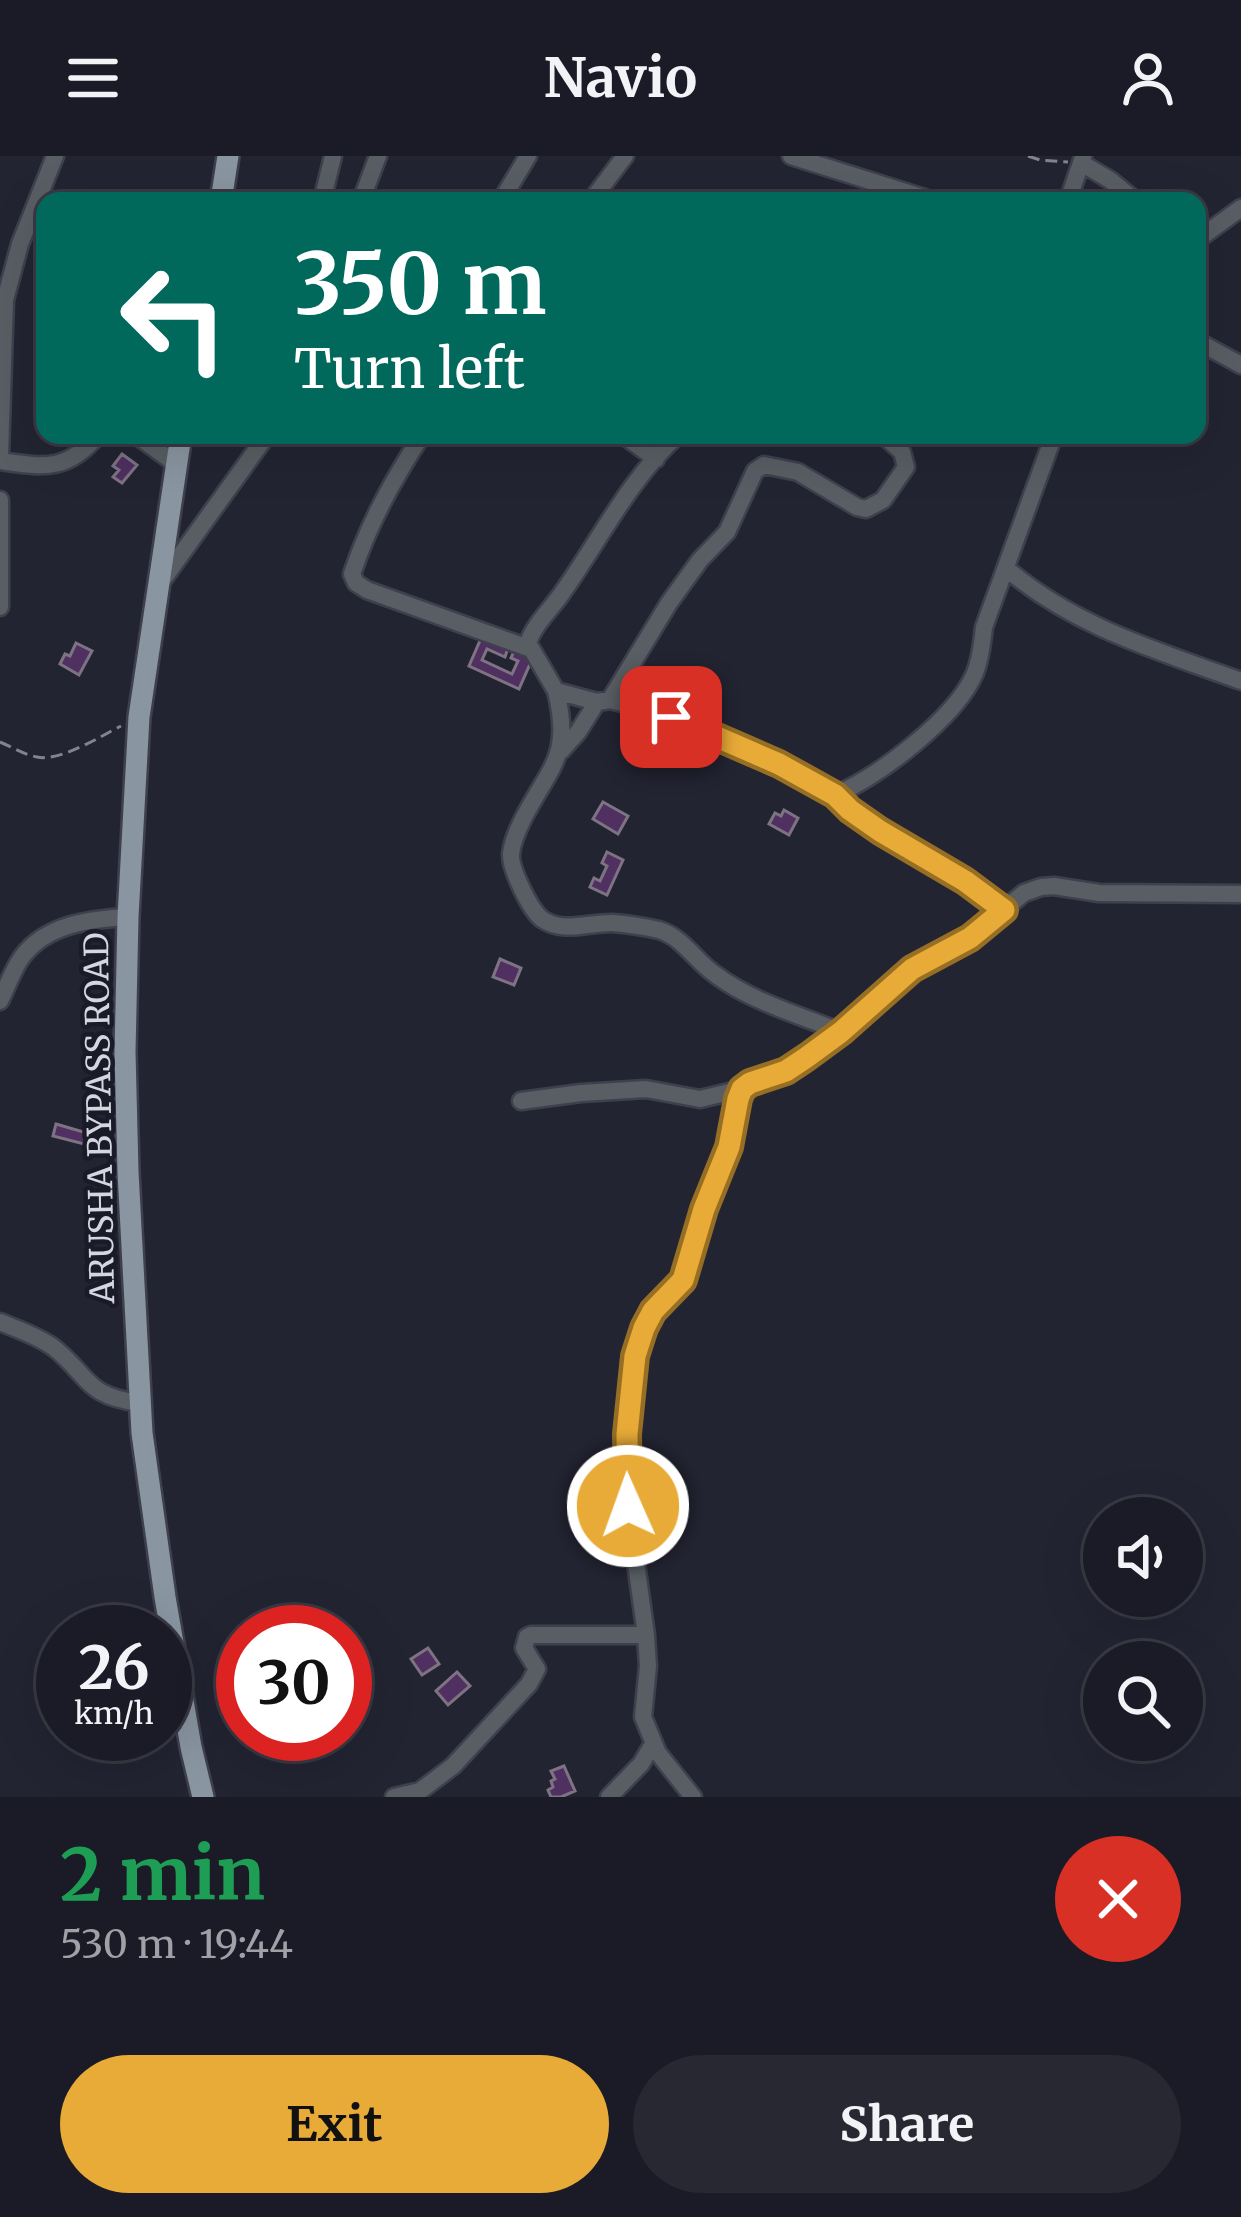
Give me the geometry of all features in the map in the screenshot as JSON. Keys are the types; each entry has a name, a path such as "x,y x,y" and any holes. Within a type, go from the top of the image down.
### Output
{"main road":[{"path":"222,192 228,156"},
{"name":"ARUSHA BYPASS ROAD","path":"179,444 139,717 125,1052 140,1403 165,1597 203,1797"}],"street":[{"path":"41,192 55,156"},
{"path":"324,192 333,156"},
{"path":"365,192 377,156"},
{"path":"506,192 528,156"},
{"path":"598,192 626,156"},
{"path":"790,156 905,192"},
{"path":"1071,192 1082,159 1125,192"},
{"path":"36,204 4,281 0,458 33,465 69,460 90,444"},
{"path":"1206,233 1241,208"},
{"path":"1206,346 1241,365"},
{"path":"148,444 176,464"},
{"path":"156,590 261,444"},
{"path":"416,444 373,517 354,578 367,590 531,649"},
{"path":"636,444 656,458"},
{"path":"560,752 560,708 528,643 531,633 617,508 669,444"},
{"path":"841,1032 727,982 667,933 610,923 562,927 547,923 536,914 511,856 525,815 560,752 603,701 700,560 727,532 755,471 764,465 791,470 857,507 871,508 884,500 906,467 902,452 893,444"},
{"path":"835,795 897,759 957,703 975,674 984,627 1051,444"},
{"path":"0,500 0,607"},
{"path":"1006,569 1053,604 1096,627 1241,681"},
{"path":"556,692 657,712 779,764 835,795 880,831 1004,910"},
{"path":"521,1101 646,1089 700,1099 786,1071 841,1032 912,969 970,938 1024,893 1041,887 1099,893 1241,894"},
{"path":"0,1001 22,956 50,935 67,925 128,917"},
{"path":"693,1797 653,1744 643,1717 646,1635 626,1462 635,1356 653,1311 683,1280 729,1147 742,1089"},
{"path":"0,1322 52,1346 88,1385 121,1401 140,1403"},
{"path":"394,1797 420,1791 453,1766 529,1684 537,1669 524,1648 527,1637 646,1635"},
{"path":"609,1797 641,1765 653,1744"}],"path":[{"path":"1028,156 1082,159"},
{"path":"0,742 39,758 51,757 139,717"}],"building":[{"path":"122,454 137,465 122,483 113,477 119,470 113,466"},
{"path":"482,636 508,648 505,657 487,649 482,660 512,674 518,661 511,658 515,649 533,657 519,689 469,666"},
{"path":"76,643 92,651 79,675 60,664"},
{"path":"603,802 628,816 618,834 593,819"},
{"path":"784,810 798,818 789,835 769,824 775,813 781,816"},
{"path":"607,852 623,860 607,895 590,887 594,878 600,881"},
{"path":"500,959 521,968 514,985 493,977"},
{"path":"56,1124 87,1133 84,1144 53,1136"},
{"path":"428,1648 439,1664 422,1675 411,1659"},
{"path":"457,1672 470,1686 448,1705 436,1691"},
{"path":"564,1766 575,1791 551,1797 548,1790 555,1779 551,1771"}],"route":[{"path":"628,1506 627,1434 635,1356 653,1311 683,1280 729,1147 742,1089 807,1057 912,969 970,938 1004,910 880,831 835,795 779,764 671,717"}]}
